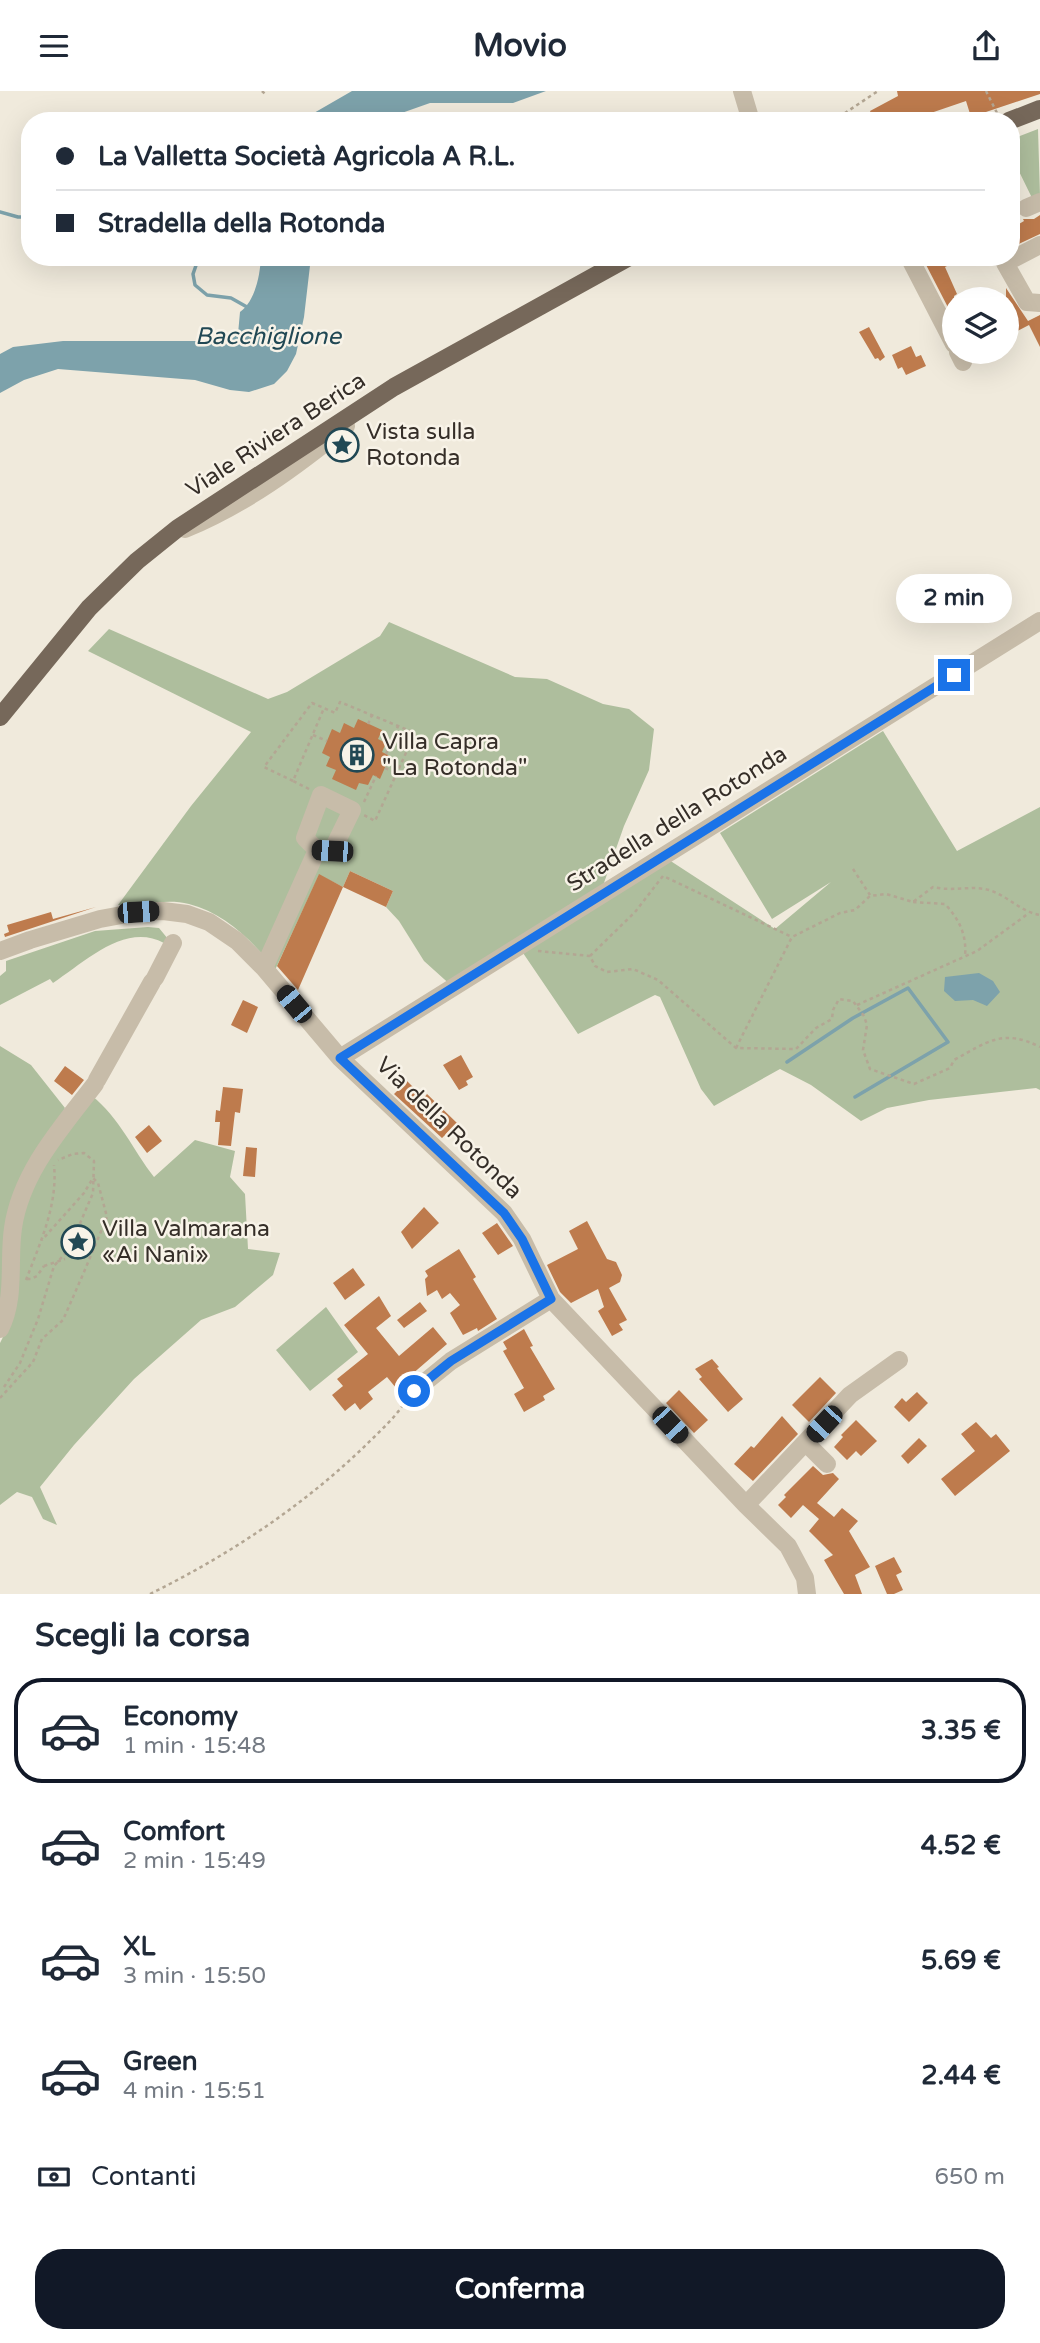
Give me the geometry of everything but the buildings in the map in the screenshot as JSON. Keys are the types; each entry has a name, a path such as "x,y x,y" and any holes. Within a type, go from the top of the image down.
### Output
{"main road":[{"path":"1020,117 1040,109"},
{"name":"Viale Riviera Berica","path":"0,717 89,608 137,561 169,536 394,387 613,266"}],"street":[{"path":"742,91 748,112"},
{"path":"1020,255 1040,245"},
{"path":"914,266 942,321"},
{"path":"1007,266 1027,302 1040,303"},
{"name":"Stradella della Rotonda","path":"340,1058 1040,621"},
{"path":"321,795 352,810 332,851 317,850 305,838 321,795"},
{"path":"264,968 317,850"},
{"name":"Via della Rotonda","path":"0,951 100,919 163,911 187,914 209,922 237,941 264,968 355,1079 504,1213 522,1239 551,1299 788,1546 805,1578 807,1594"},
{"path":"0,1329 6,1318 11,1284 13,1229 17,1209 38,1160 96,1081 173,943"},
{"path":"414,1391 451,1361 551,1299"},
{"path":"746,1505 850,1395 900,1360"},
{"path":"806,1443 827,1464"}],"path":[{"path":"846,112 878,91"},
{"path":"986,91 997,112"},
{"path":"321,795 264,767 312,703 335,713 340,702 415,733 375,821 358,813 376,776"},
{"path":"293,781 324,708"},
{"path":"368,724 372,715"},
{"path":"386,754 398,726"},
{"path":"313,736 327,741"},
{"path":"385,768 397,773"},
{"path":"853,869 870,895"},
{"path":"530,940 538,951 590,956 635,912 663,876 792,937"},
{"path":"913,902 933,887 959,891 974,888 990,890 1029,913 1040,915"},
{"path":"736,1048 792,937 840,913 855,910 870,895 886,894 913,902 945,904 957,918 966,942 965,957"},
{"path":"856,1006 977,951 1029,913"},
{"path":"590,956 594,966 607,972 633,969 658,980 736,1048 796,1049 816,1028 832,1019 839,999 853,1001 867,1025 863,1050 870,1069 914,1084 950,1068 954,1060 1000,1037 1018,1038 1040,1047"},
{"path":"0,1391 20,1363 38,1319 54,1266 69,1249 93,1193 94,1161 84,1153 58,1159 54,1165 56,1179 51,1209 24,1286"},
{"path":"41,1241 84,1193 93,1178"},
{"path":"0,1398 33,1362 42,1339 62,1319 107,1217 98,1183 93,1178"},
{"path":"27,1279 37,1276 44,1266 65,1259"},
{"path":"4,1387 10,1387"},
{"path":"150,1594 195,1570 319,1489 399,1411 414,1391"}],"green space":[{"path":"1038,129 1040,196 1033,200 1020,173 1020,136"},
{"path":"389,622 515,677 547,679 603,704 629,709 654,729 649,770 624,826 599,897 454,988 424,961 399,921 386,907 393,891 350,871 343,887 319,875 275,970 238,930 202,908 180,902 118,905 191,806 251,732 88,651 109,629 268,699 287,692 380,636"},
{"path":"883,731 957,851 1040,807 1040,1090 1036,1088 929,1100 887,1108 861,1121 811,1085 780,1069 714,1106 701,1089 660,997 655,995 578,1034 521,950 666,858 775,929 831,882 772,919 720,833"},
{"path":"159,928 168,939 164,943 135,937 120,941 106,947 53,983 50,979 0,1005 0,976 6,971 6,961 95,931"},
{"path":"0,1046 31,1065 65,1108 38,1160 0,1313"},
{"path":"92,1096 118,1124 154,1177 195,1140 235,1151 230,1177 245,1194 248,1249 280,1253 273,1275 235,1307 201,1320 134,1379 74,1445 40,1487 57,1525 43,1519 32,1497 17,1492 0,1505 0,1343 11,1321 15,1229 31,1183"},
{"path":"326,1307 358,1352 310,1391 276,1350"}],"water":[{"path":"352,91 546,91 513,103 430,103 404,112 316,112"},
{"name":"Bacchiglione","path":"260,266 310,266 304,317 296,354 287,371 274,384 249,392 230,390 195,380 58,369 24,380 0,393 0,354 13,347 63,341 229,341 238,334 240,312 256,287"},
{"path":"979,973 993,981 1000,992 987,1006 973,1000 955,1001 944,991 945,977"}],"waterway":[{"path":"0,212 21,217"},
{"path":"196,266 193,274 195,285 207,295 231,298 247,307"},
{"path":"787,1062 853,1018 908,988 948,1042 855,1097"}],"place":[{"name":"Vista sulla Rotonda","path":"342,445"},
{"name":"Villa Capra \"La Rotonda\"","path":"357,755"},
{"name":"Villa Valmarana «Ai Nani»","path":"78,1242"}],"route":[{"path":"414,1391 451,1361 551,1299 522,1239 504,1213 340,1058 954,675"}]}
